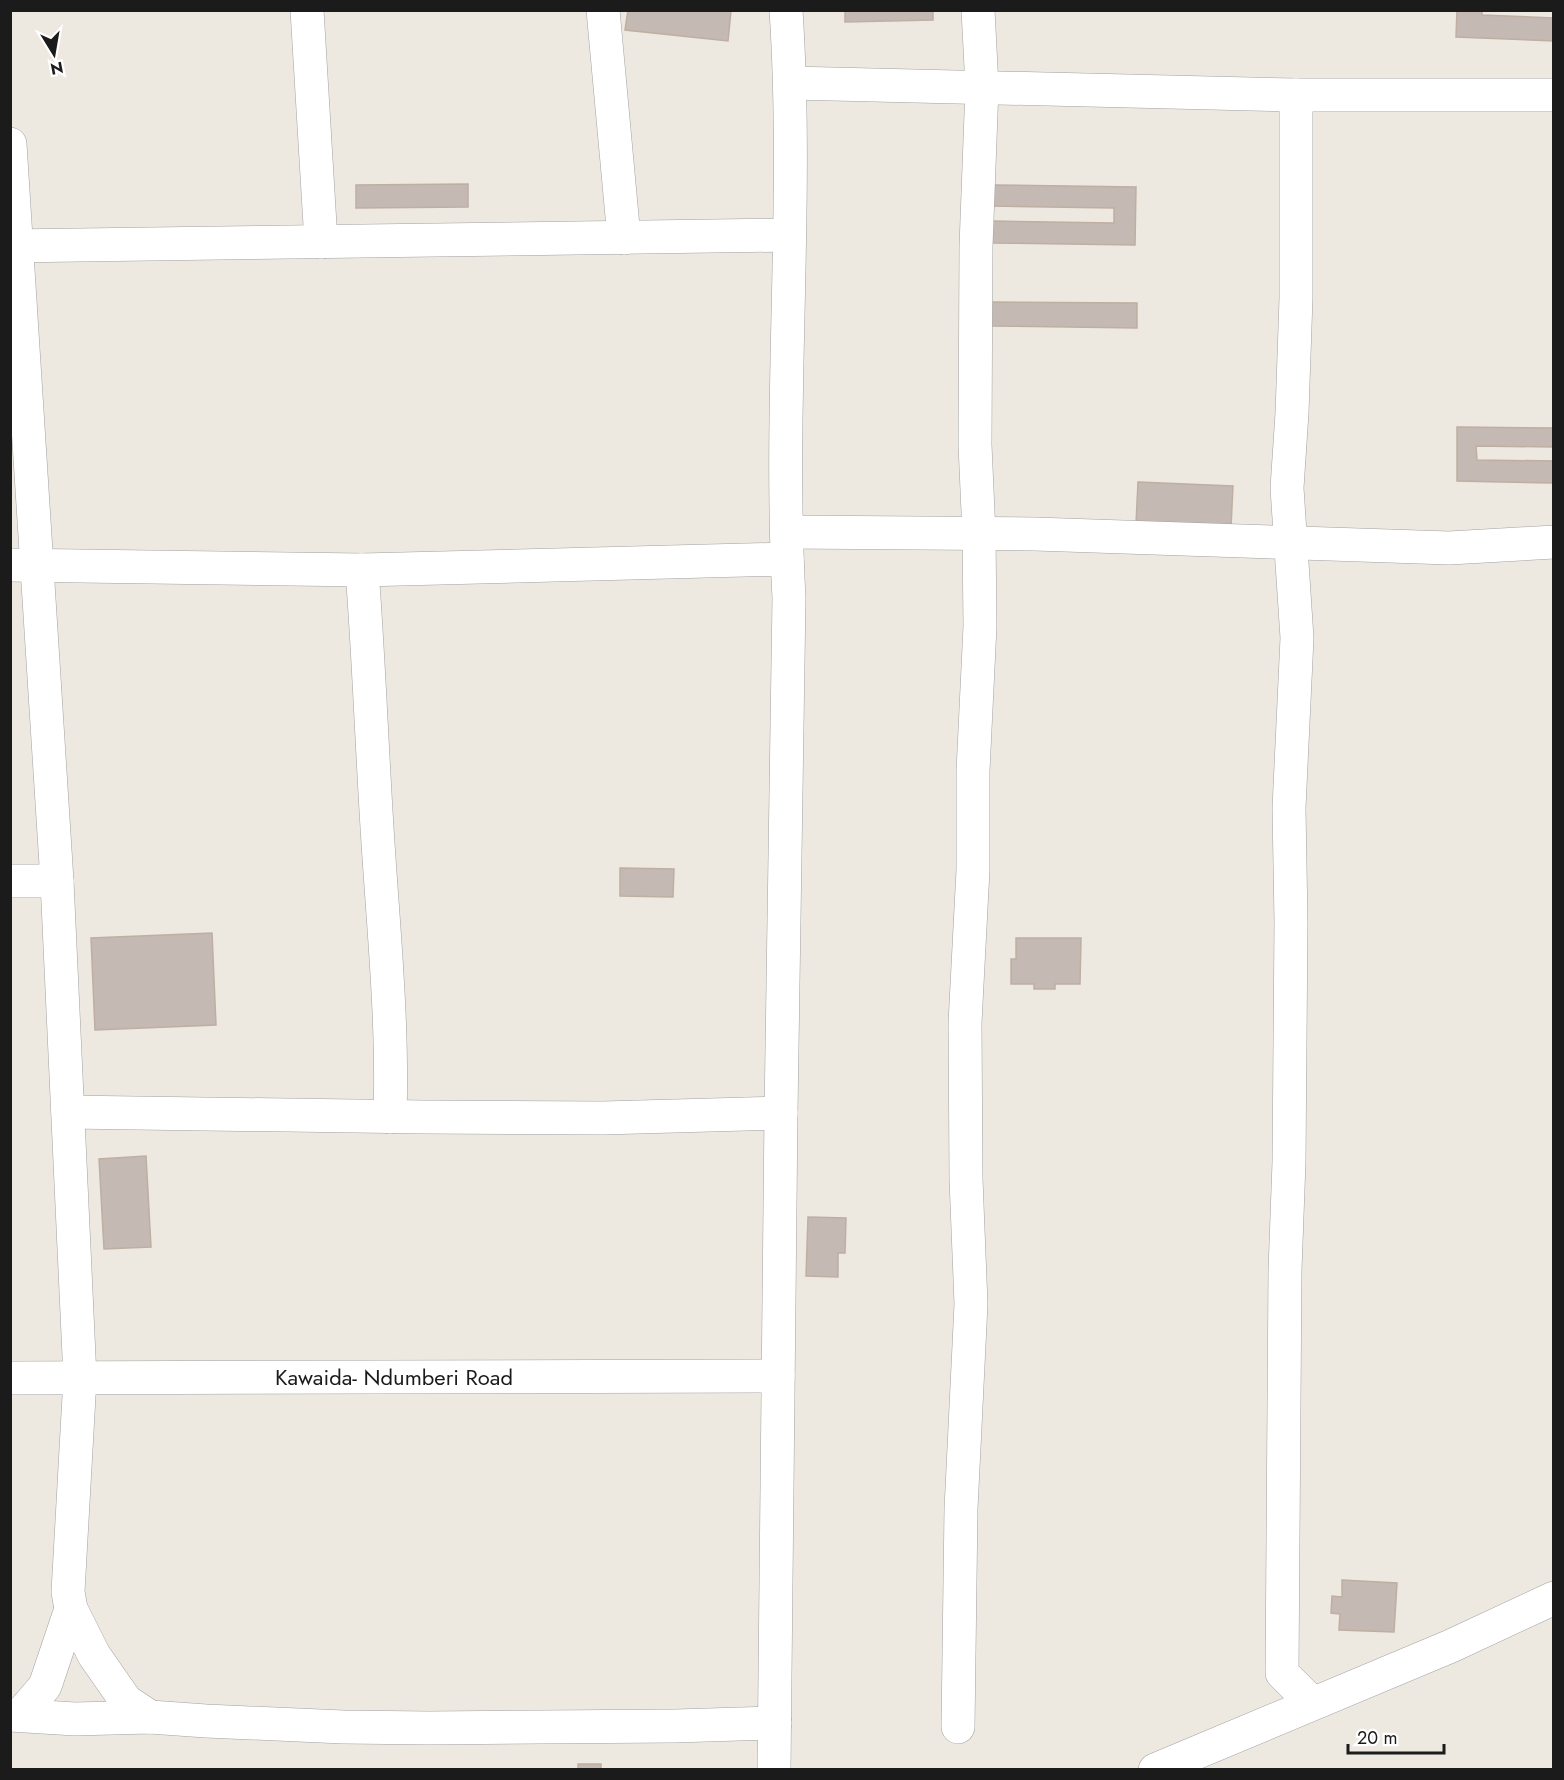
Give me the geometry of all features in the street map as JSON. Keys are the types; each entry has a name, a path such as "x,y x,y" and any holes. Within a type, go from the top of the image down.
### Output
{"street":[{"path":"307,10 321,242"},
{"path":"603,10 624,238"},
{"path":"774,1770 789,598 787,546 791,83 786,10"},
{"path":"958,1727 961,1497 971,1304 966,1179 965,1023 973,870 973,771 980,626 975,445 976,246 982,87 978,10"},
{"path":"791,83 1296,95 1554,95"},
{"path":"1296,95 1296,298 1287,488 1297,638 1289,808 1291,922 1289,1138 1285,1281 1284,1582 1281,1636 1282,1673 1312,1703"},
{"path":"10,144 24,565 45,718 57,881 80,1378 68,1592 71,1609 94,1655 126,1701 150,1717"},
{"path":"14,246 789,235"},
{"path":"24,565 362,570 979,534 1449,548 1554,542"},
{"path":"362,570 369,661 374,791 389,994 392,1071 390,1117"},
{"path":"10,881 57,881"},
{"path":"68,1112 603,1118 781,1113"},
{"name":"Kawaida- Ndumberi Road","path":"10,1378 778,1376"},
{"path":"1155,1770 1451,1646 1554,1598"},
{"path":"15,1715 45,1686 71,1609"},
{"path":"15,1715 75,1719 150,1717 343,1727 430,1728 775,1723"}],"building":[{"path":"628,10 731,11 728,41 625,30"},
{"path":"845,10 933,10 933,20 845,22"},
{"path":"1457,10 1482,10 1482,15 1554,18 1554,41 1456,37"},
{"path":"468,184 468,207 356,208 356,185"},
{"path":"993,185 1136,187 1135,245 992,243 992,221 1114,223 1114,208 993,206"},
{"path":"992,302 1137,303 1137,328 992,326"},
{"path":"1457,427 1554,428 1554,447 1476,446 1477,460 1554,461 1554,483 1457,481"},
{"path":"1138,482 1233,486 1231,527 1136,524"},
{"path":"620,868 674,869 673,897 620,896"},
{"path":"212,933 216,1025 95,1030 91,938"},
{"path":"1016,938 1081,938 1080,984 1055,984 1055,989 1034,989 1034,984 1011,984 1011,959 1016,959"},
{"path":"146,1156 151,1247 104,1249 99,1159"},
{"path":"808,1217 846,1218 845,1253 838,1253 838,1277 806,1276"},
{"path":"1342,1580 1397,1583 1394,1632 1339,1630 1340,1614 1331,1613 1332,1596 1342,1597"},
{"path":"578,1764 601,1764 601,1770 578,1770"}]}
